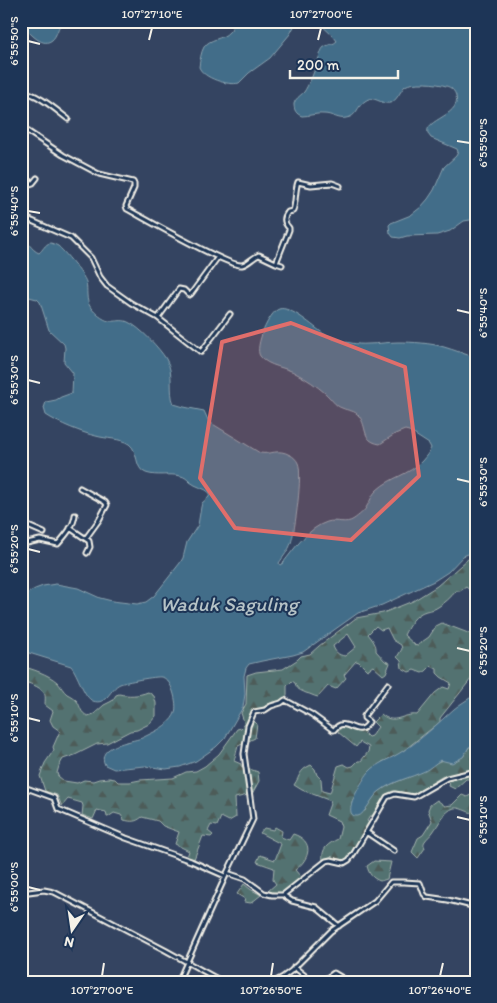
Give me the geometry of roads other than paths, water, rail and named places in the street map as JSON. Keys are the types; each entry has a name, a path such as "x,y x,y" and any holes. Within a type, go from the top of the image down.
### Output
{"street":[{"path":"21,91 34,95 68,118"},
{"path":"21,127 63,155 98,174 133,182 134,188 126,206 127,209 218,257 240,265 259,255 282,265"},
{"path":"21,186 33,183 37,178"},
{"path":"276,263 289,230 285,223 285,217 288,212 293,211 298,183 302,182 311,185 332,183 340,186"},
{"path":"21,215 71,238 91,258 100,277 107,286 131,303 158,318 201,352 230,314"},
{"path":"158,318 179,288 189,295 191,294 218,257"},
{"path":"80,488 108,505 86,538"},
{"path":"21,543 40,540 58,544 70,528 75,515"},
{"path":"21,523 44,533"},
{"path":"70,528 89,541 90,545 87,553"},
{"path":"178,982 226,874 253,819 244,754 248,726 254,712 265,710 286,700 311,714 333,730 338,724 342,723 356,729 362,729 369,722 364,716 388,684"},
{"path":"283,895 326,861 331,860 343,863 347,861 354,853 388,796 395,794 414,797 447,778 476,771"},
{"path":"21,786 54,798 58,809 120,836 245,879 265,894 283,895 292,901 316,907 339,926"},
{"path":"366,832 394,851"},
{"path":"274,982 288,974 321,940 370,906 379,898 389,884 393,882 419,883 426,897 476,907"},
{"path":"21,893 43,890 54,892 223,982"},
{"path":"294,968 313,982"},
{"path":"321,982 335,973 349,982"}],"water":[{"path":"21,21 62,21 52,40 44,42 35,38 21,24"},
{"path":"234,21 297,21 290,34 270,58 249,73 239,83 234,84 211,78 205,75 199,67 204,47 209,42 226,35 231,30"},
{"path":"317,21 476,21 476,219 464,221 450,231 437,235 393,237 390,233 389,225 411,215 421,207 434,190 444,167 458,152 457,149 431,138 428,132 429,127 433,123 452,109 456,103 456,96 451,88 442,85 413,83 405,86 397,98 390,103 368,99 350,117 341,118 321,114 300,115 295,110 295,102 308,85 323,48 337,41"},
{"name":"Waduk Saguling","path":"21,239 39,253 50,243 58,246 86,282 88,302 91,308 107,320 128,322 138,328 155,344 169,365 171,394 174,404 204,411 211,423 260,453 282,452 296,459 300,478 293,537 279,563 280,565 302,539 320,525 334,521 351,521 365,510 377,490 417,466 431,448 429,444 405,430 380,444 370,440 367,437 362,420 356,413 337,406 322,390 304,378 263,360 260,356 259,345 271,316 279,309 289,310 325,335 355,344 398,342 427,344 444,347 476,358 476,551 463,556 448,572 434,581 382,605 358,613 303,652 249,664 244,676 245,694 243,707 225,738 196,761 180,767 166,769 145,766 114,769 105,765 103,758 109,749 144,737 162,728 172,719 176,704 171,686 165,678 153,677 123,683 117,686 102,701 93,701 84,691 71,666 29,653 21,653 21,597 43,586 56,584 78,588 112,601 137,604 146,602 154,596 183,558 187,542 198,525 202,503 209,497 210,493 192,484 182,476 150,474 142,471 132,447 125,442 84,433 46,415 44,408 46,402 72,393 73,373 64,362 64,344 49,330 40,302 37,299 21,295"},
{"path":"476,694 476,745 469,747 463,757 452,763 440,760 425,771 385,788 377,793 361,815 353,815 351,811 354,796 372,769 413,744 457,707"}]}
